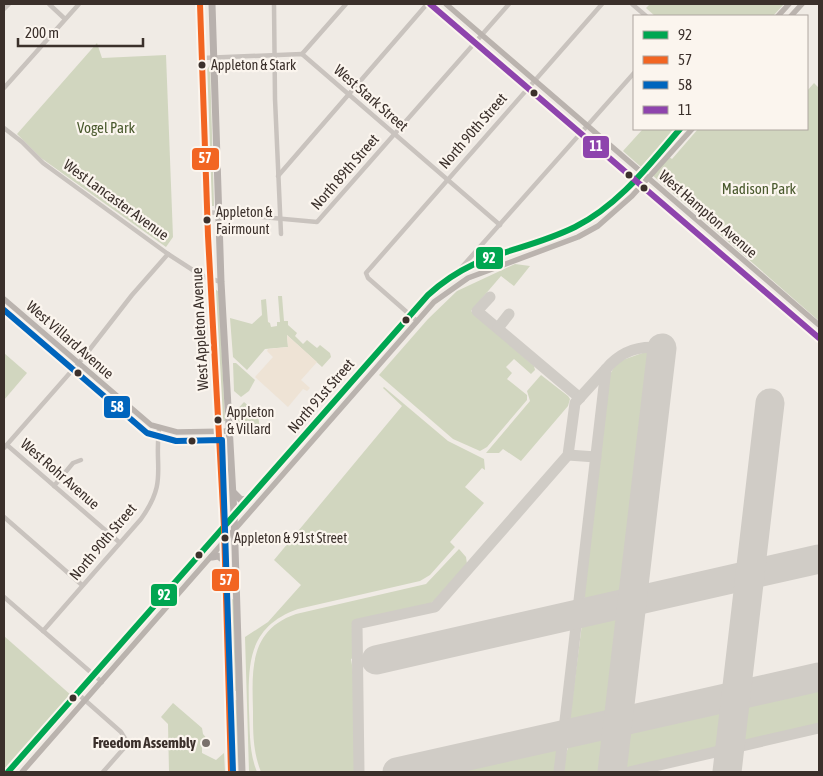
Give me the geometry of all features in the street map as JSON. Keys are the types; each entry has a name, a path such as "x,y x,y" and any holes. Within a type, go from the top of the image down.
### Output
{"main road":[{"name":"West Appleton Avenue","path":"200,4 207,212 224,527 231,772"},
{"name":"West Appleton Avenue","path":"212,4 221,282 233,473 242,772"},
{"name":"West Hampton Avenue","path":"429,4 819,338"},
{"name":"West Hampton Avenue","path":"446,4 819,325"},
{"path":"779,15 789,4"},
{"path":"792,15 802,4"},
{"path":"458,271 477,261 572,228 588,219 612,202 635,180 679,130"},
{"path":"468,278 578,237 598,226 618,210 691,130"},
{"path":"468,278 476,268 477,261"},
{"name":"North 91st Street","path":"8,772 428,295 458,271"},
{"name":"North 91st Street","path":"22,772 434,302 468,278"},
{"name":"West Villard Avenue","path":"4,299 141,418 159,429 177,432 230,431"},
{"path":"221,472 233,473"},
{"path":"233,490 240,500 248,499"},
{"path":"212,557 218,556 225,561"}],"street":[{"path":"4,9 9,4"},
{"path":"48,4 66,19"},
{"path":"4,88 79,4"},
{"path":"274,4 281,234"},
{"path":"202,58 302,54 346,4"},
{"path":"278,176 429,4"},
{"name":"North 89th Street","path":"280,219 318,222 509,4"},
{"name":"North 90th Street","path":"410,316 366,276 371,267 602,4"},
{"path":"632,4 645,15"},
{"name":"West Stark Street","path":"302,54 500,226"},
{"name":"North 91st Street","path":"458,271 500,226 633,73"},
{"name":"West Lancaster Avenue","path":"4,128 22,142 43,163 168,254 211,281 221,282"},
{"path":"207,212 280,219"},
{"name":"North 91st Street","path":"477,261 481,247"},
{"path":"5,447 78,363 132,295 168,254"},
{"path":"410,316 417,321"},
{"name":"North 90th Street","path":"43,631 146,512 158,486 159,429"},
{"name":"West Rohr Avenue","path":"5,447 119,542"},
{"path":"54,486 72,464 81,460"},
{"path":"4,517 82,585"},
{"path":"4,597 102,682"},
{"path":"78,694 122,732 126,743 103,772"}],"green space":[{"path":"650,4 784,4 774,15 654,15 646,8"},
{"name":"Vogel Park","path":"97,43 102,58 166,55 173,237 166,247 41,158 17,134"},
{"path":"210,65 214,206 212,206 210,199 206,71"},
{"name":"Madison Park","path":"814,83 819,88 819,321 651,174 668,156 672,159 697,130 808,130 808,90"},
{"path":"642,130 674,130 641,167 623,151"},
{"path":"515,264 530,266 514,286 501,276 471,311 534,366 535,370 531,374 514,359 506,367 512,373 507,379 527,395 527,400 487,447 480,451 453,439 379,375 428,319 457,291"},
{"path":"215,289 219,292 225,421 222,421"},
{"path":"278,296 282,296 284,321 288,321 288,325 297,333 295,336 303,344 307,340 317,348 320,345 330,353 331,357 322,367 287,335 288,347 265,349 247,370 233,357 230,318 252,324 262,315 261,300 266,299 268,322 271,327 277,326 277,322 280,322"},
{"path":"648,351 653,356 653,362 626,588 619,597 586,603 584,593 609,376 617,362"},
{"path":"4,353 27,373 4,400"},
{"path":"233,363 236,363 255,380 249,391 241,397 234,391"},
{"path":"541,375 568,396 570,399 568,406 521,461 503,449 499,453 486,453 530,401 527,391"},
{"path":"384,387 448,441 484,459 485,470 482,468 465,487 484,503 450,542 455,547 430,575 420,581 298,609 281,617 269,626 260,637 251,663 249,678 250,734 251,749 257,772 249,772 245,637 268,622 301,585 274,560 402,406"},
{"path":"244,402 258,414 260,430 254,431 236,422 235,412"},
{"path":"459,549 466,557 467,564 440,596 430,604 353,622 353,658 351,659 354,677 355,772 261,772 254,742 253,681 256,653 261,641 269,630 281,621 296,614 426,584"},
{"path":"232,599 234,600 236,691 232,691 230,607"},
{"path":"619,613 622,621 612,710 605,718 572,724 570,717 582,624 592,618"},
{"path":"4,636 72,696 4,772"},
{"path":"819,684 819,725 744,742 739,739 742,711 748,701"},
{"path":"233,700 237,700 238,772 234,772"},
{"path":"173,703 202,728 203,734 208,740 202,740 202,753 216,760 224,753 225,772 169,772 168,724 161,717"},
{"path":"719,707 724,708 727,716 726,733 720,746 635,767 625,769 621,766 624,736 632,727"},
{"path":"600,734 606,735 608,741 606,769 602,772 564,772 568,748 582,738"},
{"path":"554,745 558,751 555,772 430,772"}],"shaded area":[{"path":"287,335 317,362 301,380 310,388 307,391 303,389 288,407 255,377 273,357 267,351 268,349 288,347"}],"taxiway":[{"path":"490,297 477,311 580,398"},
{"path":"498,328 509,314"},
{"path":"559,772 606,369 618,358 631,351 646,347 662,348"},
{"path":"359,772 357,624 435,607 568,455 575,403 606,369"},
{"path":"568,455 596,457"},
{"path":"577,614 633,601"},
{"path":"629,772 819,728"}],"runway":[{"path":"612,772 662,348"},
{"path":"727,772 770,403"},
{"path":"376,660 819,559"},
{"path":"397,772 819,677"}],"transit line":[{"name":"57","path":"200,4 208,236 224,527 231,772"},
{"name":"11","path":"430,4 819,338"},
{"name":"92","path":"8,772 428,295 446,280 464,269 499,254 555,236 591,218 619,196 645,170 679,130"},
{"name":"58","path":"4,310 147,433 176,441 222,440 233,772"}],"place":[{"name":"Appleton & Stark","path":"202,65"},
{"name":"Appleton & Fairmount","path":"207,220"},
{"name":"Appleton & Villard","path":"218,420"},
{"name":"Appleton & 91st Street","path":"225,538"},
{"name":"Freedom Assembly","path":"206,743"}]}
